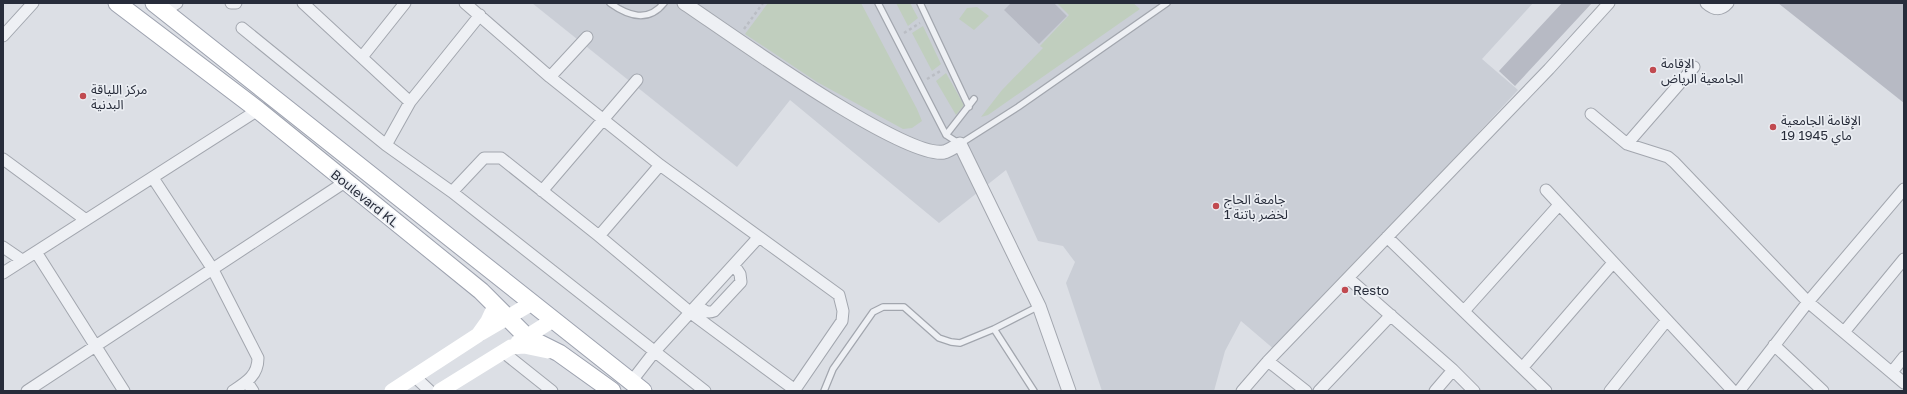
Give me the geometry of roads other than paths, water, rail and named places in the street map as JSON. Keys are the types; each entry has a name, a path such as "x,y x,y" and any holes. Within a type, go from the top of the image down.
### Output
{"main road":[{"name":"Boulevard KL","path":"117,3 258,110 481,291 506,318 527,337 559,354 612,391"},
{"name":"Boulevard KL","path":"165,6 553,320 637,386"},
{"path":"399,389 478,335 532,303"},
{"path":"478,335 488,321 495,306"},
{"path":"440,391 553,320"},
{"path":"507,350 524,346 559,354"}],"street":[{"path":"3,36 33,3"},
{"path":"231,3 236,3"},
{"path":"303,3 410,102"},
{"path":"362,57 405,3"},
{"path":"452,192 484,158 501,158 694,309 794,390 842,321 843,311 839,295 758,238 660,165 550,77 466,3"},
{"path":"684,3 837,105 884,133 921,149 944,152 960,144 1039,306 1069,391"},
{"path":"1242,391 1268,361 1548,69 1609,3"},
{"path":"1706,3 1717,9 1725,7 1728,3"},
{"path":"386,145 410,102 480,15"},
{"path":"242,28 386,145 452,192 705,391"},
{"path":"550,77 586,37"},
{"path":"1627,144 1694,67"},
{"path":"542,191 636,80"},
{"path":"3,274 22,260 258,110"},
{"path":"1591,114 1627,144 1668,158 1674,162 1808,302 1904,383"},
{"path":"3,159 86,220"},
{"path":"599,236 660,165"},
{"path":"153,178 212,268 258,358 256,372 250,386 233,391"},
{"path":"27,391 345,182"},
{"path":"1739,391 1808,302 1904,189"},
{"path":"1546,190 1612,264 1733,391"},
{"path":"1464,311 1559,205"},
{"path":"1387,237 1523,367 1546,391"},
{"path":"637,386 655,351 758,238"},
{"path":"3,247 22,260"},
{"path":"36,252 124,391"},
{"path":"1844,332 1904,259"},
{"path":"1523,367 1612,264"},
{"path":"694,309 710,313 714,311 736,288 741,282 741,278 734,265"},
{"path":"1348,278 1453,370 1474,391"},
{"path":"1320,391 1391,315"},
{"path":"1610,391 1667,320"},
{"path":"1774,346 1823,391"},
{"path":"507,350 552,391"},
{"path":"1892,372 1904,357"},
{"path":"1268,361 1306,391"},
{"path":"1435,391 1453,370"},
{"path":"415,377 430,391"}],"lane":[{"path":"610,3 623,12 638,16 657,12 664,3"},
{"path":"878,3 946,135 960,144 1018,107 1167,3"},
{"path":"920,3 969,107"},
{"path":"946,135 974,99"},
{"path":"824,391 832,369 873,312 883,306 904,306 939,338 960,343 994,329 1039,306"},
{"path":"994,329 1034,391"}],"place":[{"name":"الإقامة الجامعية الرياض","path":"1653,70"},
{"name":"مركز اللياقة البدنية","path":"83,96"},
{"name":"الإقامة الجامعية 19 ماي 1945","path":"1773,127"},
{"name":"جامعة الحاج لخضر باتنة 1","path":"1216,206"},
{"name":"Resto","path":"1345,290"}]}
